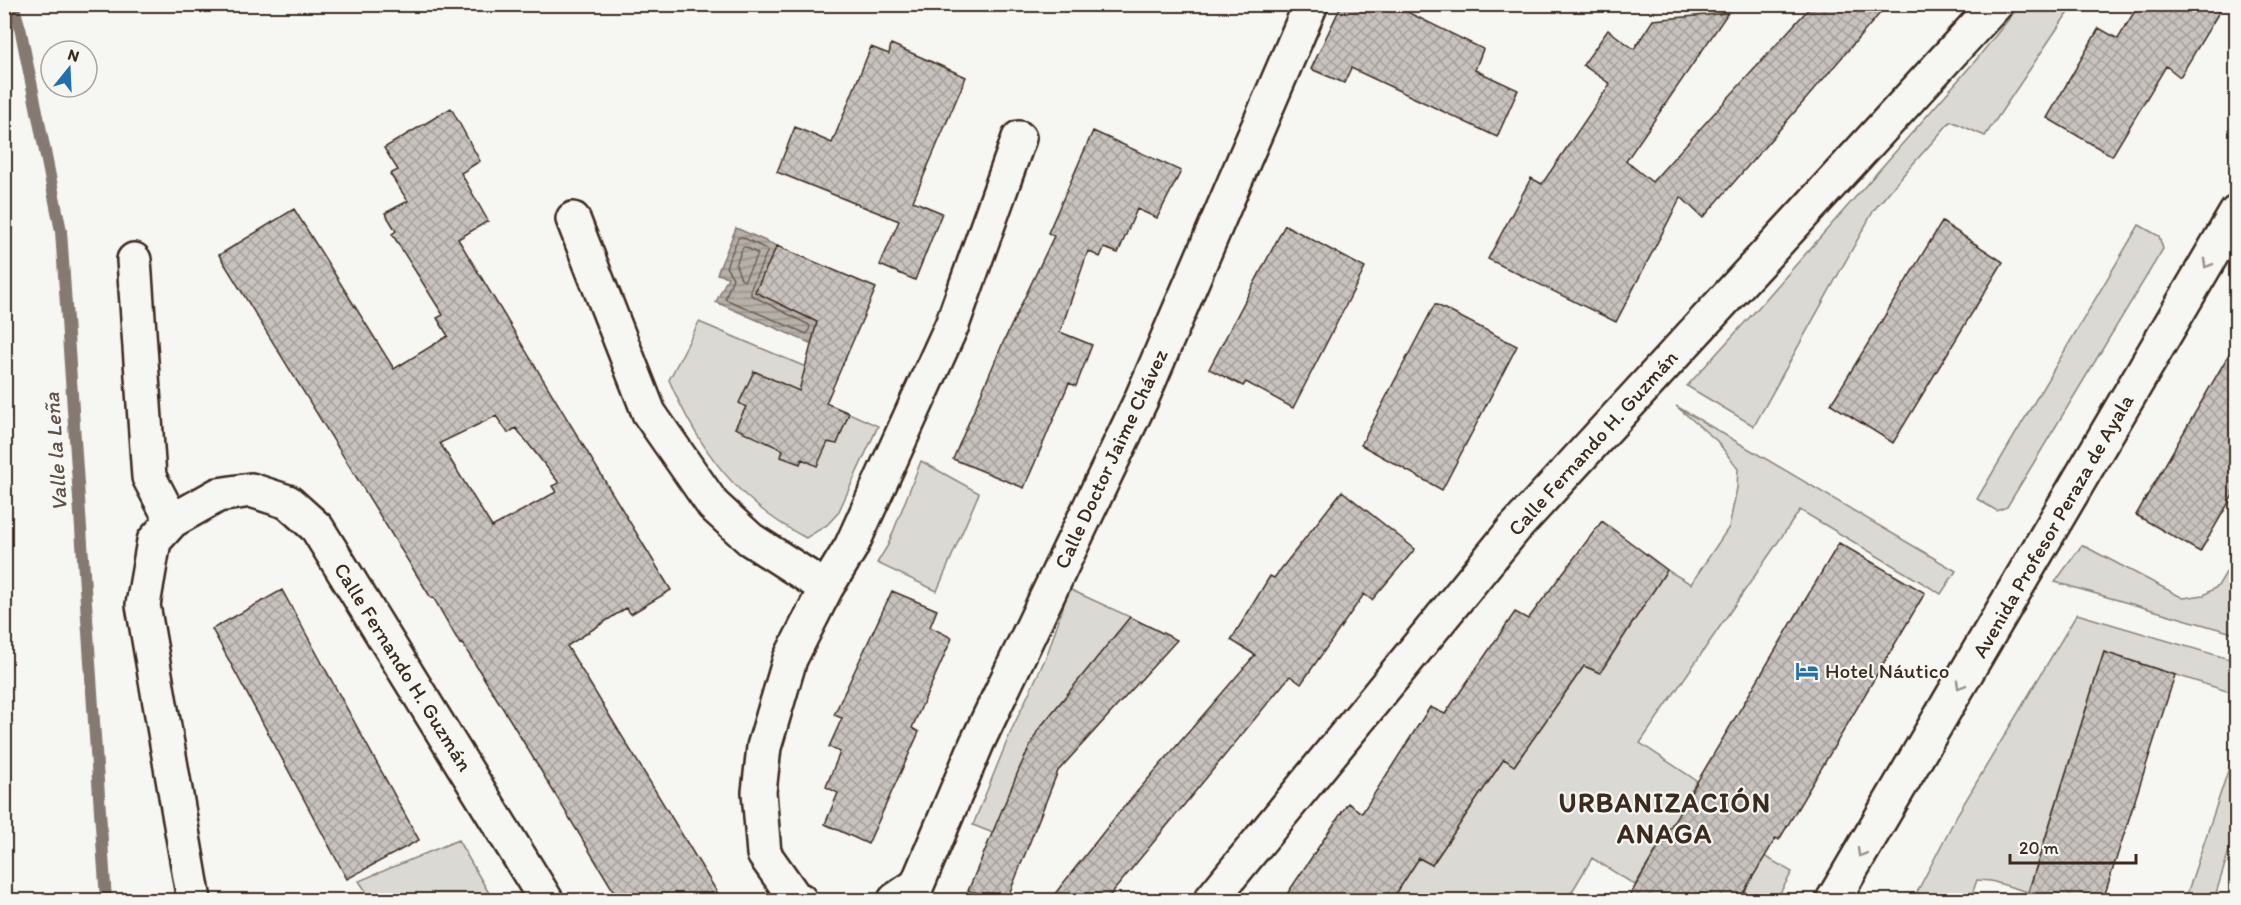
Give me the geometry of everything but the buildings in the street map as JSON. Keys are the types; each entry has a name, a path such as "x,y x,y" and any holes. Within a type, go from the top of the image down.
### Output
{"street":[{"name":"Calle Doctor Jaime Chávez","path":"895,900 917,885 977,742 1141,399 1311,4"},
{"name":"Calle Fernando H. Guzmán","path":"1211,900 1514,529 1996,4"},
{"path":"800,900 795,898 764,854 759,792 764,747 790,658 826,588 851,547 952,326 1019,138"},
{"name":"Avenida Profesor Peraza de Ayala","path":"1833,900 2236,213"},
{"path":"573,219 650,413 713,505 750,538 826,588"},
{"path":"135,260 149,477 172,521 154,541 143,605 194,900"},
{"name":"Calle Fernando H. Guzmán","path":"172,521 218,495 251,490 288,502 317,528 546,900"}],"shaded area":[{"path":"2020,5 2073,5 1985,136 1951,121 1874,210 1754,426 1687,386 1976,60"},
{"path":"2139,225 2159,236 2163,249 2007,507 1997,511 1977,499"},
{"path":"699,322 820,373 809,395 746,407 735,428 837,444 849,413 878,426 838,513 827,525 806,538 760,508 740,490 707,451 681,405 669,380"},
{"path":"1676,406 1956,571 1941,594 1800,510 1640,743 1697,781 1680,808 1792,872 1776,900 1739,900 1748,885 1665,836 1635,885 1592,858 1567,900 1392,900 1419,858 1432,865 1504,759 1515,765 1584,666 1600,673 1667,570 1691,584 1729,527 1737,488 1738,469 1717,441"},
{"path":"921,461 979,493 937,591 877,563 888,545"},
{"path":"2082,545 2183,598 2204,595 2218,586 2236,556 2236,634 2055,582"},
{"path":"1069,589 1130,617 993,833 973,825 1012,729 1047,655"},
{"path":"2077,614 2236,661 2236,694 2104,652 2028,892 1991,881 1977,880 1970,900 1913,900 1957,815"},
{"path":"2236,747 2236,828 2214,900 2185,900"},
{"path":"458,840 493,900 372,900 359,881"}],"water":[{"path":"736,228 777,246 756,292 817,322 812,344 716,302 728,277 717,274"}],"waterway":[{"name":"Valle la Leña","path":"13,4 21,32 61,231 106,900"}],"place":[{"name":"Hotel Náutico","path":"1807,671"}],"district":[{"name":"URBANIZACIÓN ANAGA","path":"1665,818"}]}
